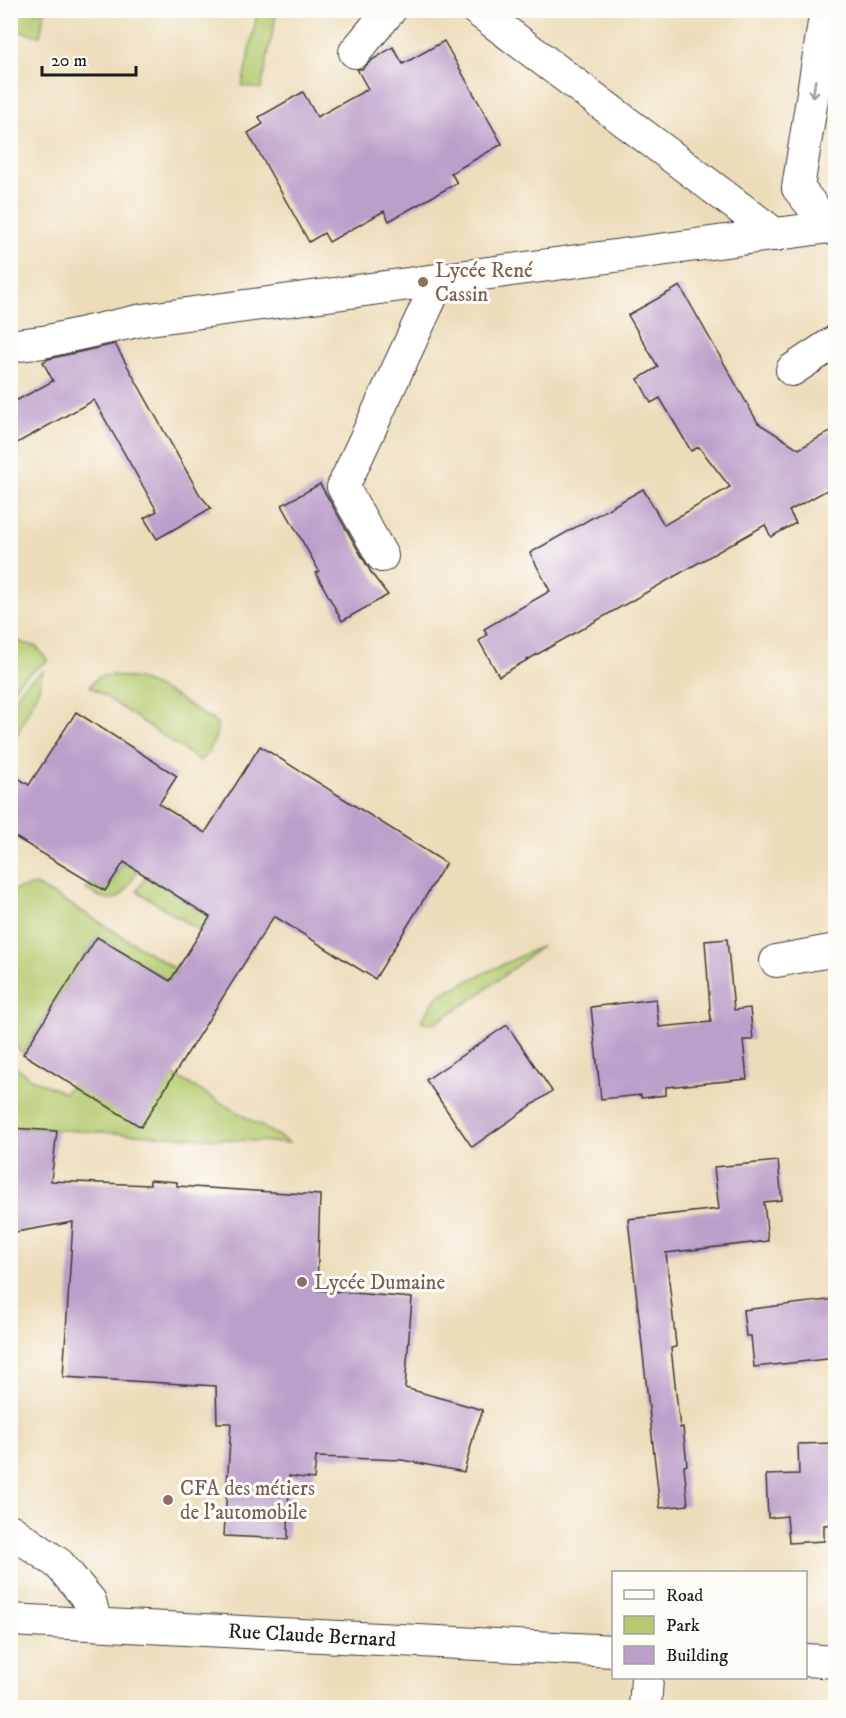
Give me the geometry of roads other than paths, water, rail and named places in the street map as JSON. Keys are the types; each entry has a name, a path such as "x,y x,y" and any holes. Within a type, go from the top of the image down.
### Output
{"street":[{"path":"356,52 390,10"},
{"path":"477,10 776,235"},
{"path":"826,10 798,188 833,225"},
{"path":"10,346 44,342 142,320 776,235 833,225"},
{"path":"382,556 343,487 440,280"},
{"path":"792,370 836,341"},
{"path":"776,961 836,950"},
{"path":"10,1530 59,1564 90,1600 96,1624"},
{"name":"Rue Claude Bernard","path":"10,1620 612,1651"},
{"path":"807,1660 836,1662"},
{"path":"645,1707 647,1679"}],"place":[{"name":"Lycée René Cassin","path":"423,282"},
{"name":"Lycée Dumaine","path":"302,1282"},
{"name":"CFA des métiers de l'automobile","path":"168,1500"}]}
